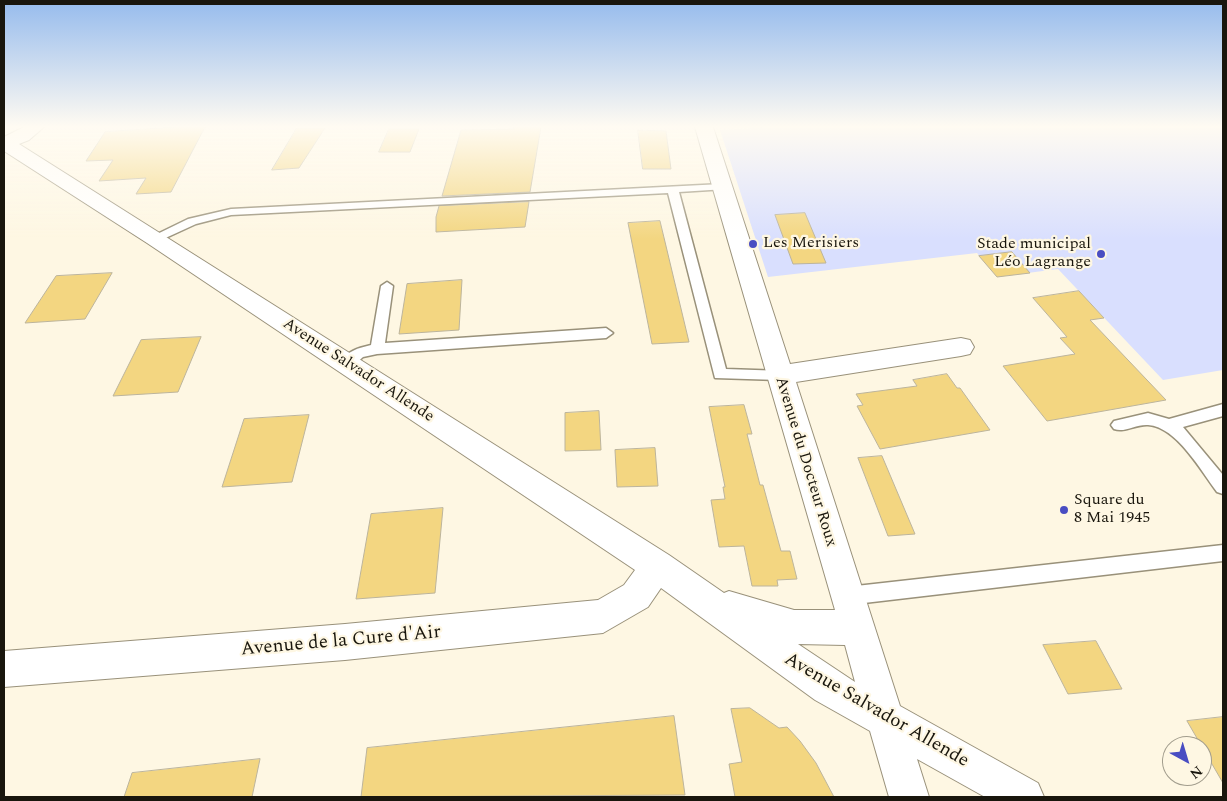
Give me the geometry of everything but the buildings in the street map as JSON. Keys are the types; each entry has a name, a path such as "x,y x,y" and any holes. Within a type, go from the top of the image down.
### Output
{"street":[{"name":"Avenue Salvador Allende","path":"38,164 155,238 657,566 828,687 1024,797"},
{"name":"Avenue du Docteur Roux","path":"715,164 909,797"},
{"path":"779,375 961,347"},
{"name":"Avenue de la Cure d'Air","path":"4,669 345,642 604,616 636,596 657,566"},
{"name":"Avenue Salvador Allende","path":"709,601 794,627 858,628"}],"lane":[{"path":"155,238 196,219 222,213 722,187"},
{"path":"673,190 720,374 779,375"},
{"path":"377,349 387,286"},
{"path":"346,363 359,353 377,349 606,333"},
{"path":"1169,425 1223,410"},
{"path":"1119,425 1148,419 1169,425 1183,435 1223,487"},
{"path":"848,596 1223,553"}],"shaded area":[{"name":"Stade municipal Léo Lagrange","path":"731,164 1223,164 1223,370 1163,380 1058,269 997,277 977,253 768,277"}],"place":[{"name":"Les Merisiers","path":"753,244"},
{"name":"Stade municipal Léo Lagrange","path":"1101,254"},
{"name":"Square du 8 Mai 1945","path":"1064,510"}]}
